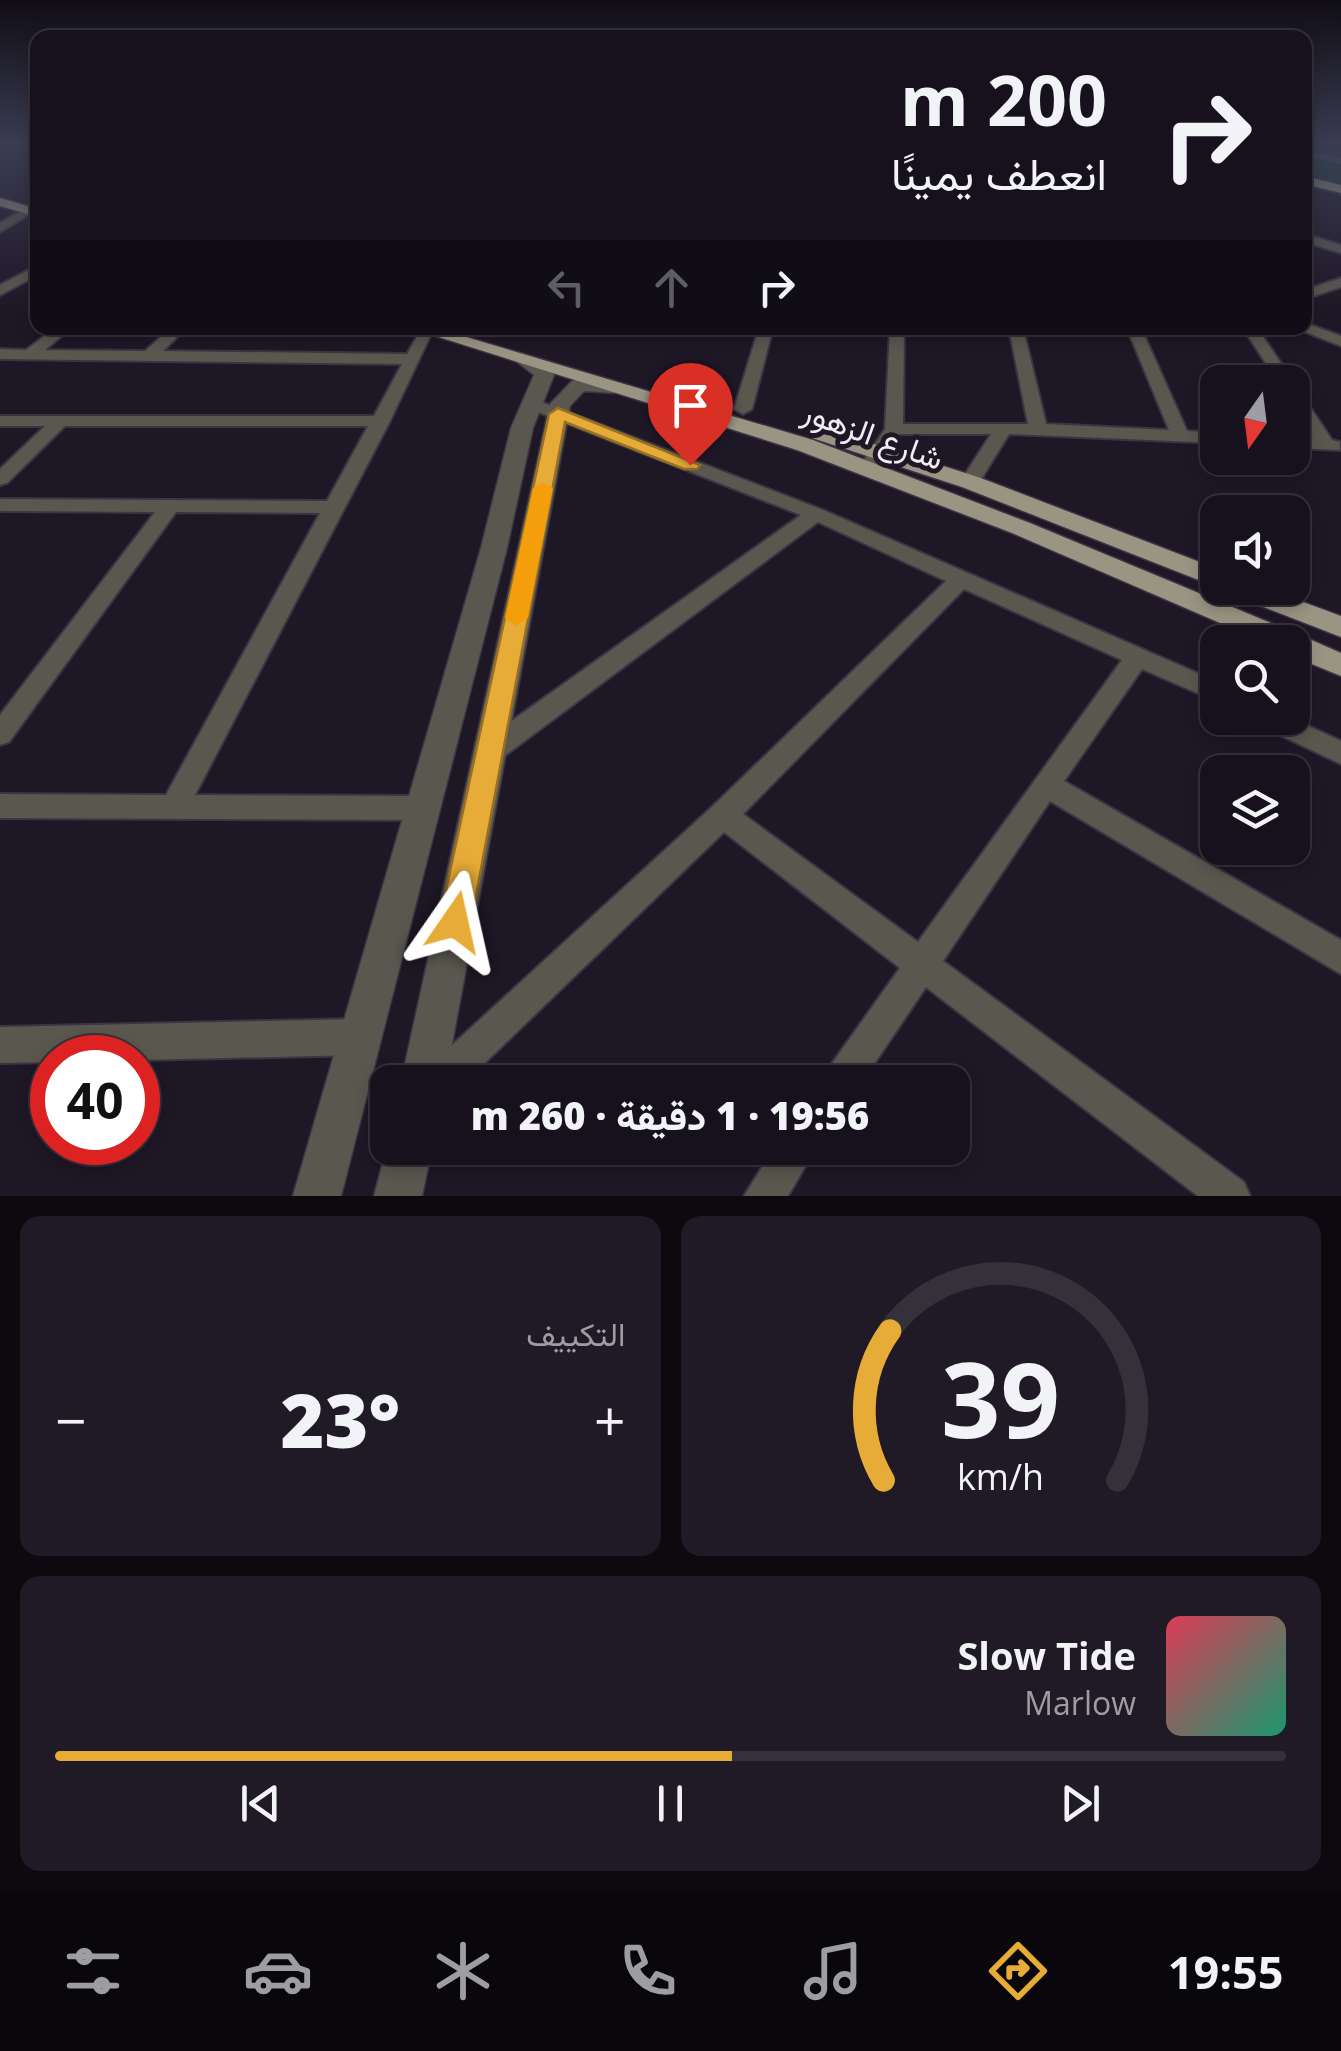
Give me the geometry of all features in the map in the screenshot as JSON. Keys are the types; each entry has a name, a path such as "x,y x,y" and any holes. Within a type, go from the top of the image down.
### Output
{"main road":[{"path":"0,202 30,207"},
{"name":"شارع الزهور","path":"443,335 805,445 970,482 1200,572"},
{"name":"شارع الزهور","path":"490,335 743,409 873,460 1249,625"},
{"path":"1284,605 1341,627"},
{"name":"شارع الزهور","path":"1310,651 1341,665"}],"street":[{"path":"0,228 30,211"},
{"path":"1312,240 1341,249"},
{"path":"0,291 30,274"},
{"path":"1312,292 1341,282"},
{"path":"1312,292 1341,298"},
{"path":"1312,330 1341,341"},
{"path":"30,354 55,335"},
{"path":"149,356 172,335"},
{"path":"173,808 381,421 422,335"},
{"path":"743,409 764,335"},
{"path":"873,460 894,429 897,335"},
{"path":"1018,335 1038,429"},
{"path":"1137,335 1180,435"},
{"path":"1255,335 1275,365"},
{"path":"0,354 412,359"},
{"path":"425,1065 489,752 545,408 544,370 526,361"},
{"path":"317,1196 423,808 545,408 579,385 614,387"},
{"path":"545,408 816,514 1200,684"},
{"path":"1310,416 1333,446"},
{"path":"0,421 381,421"},
{"path":"0,479 60,421"},
{"path":"894,429 1038,429 1200,437"},
{"path":"970,482 1003,429"},
{"path":"0,506 335,507"},
{"path":"0,735 170,506"},
{"path":"489,752 816,514"},
{"path":"457,1065 723,815 962,578"},
{"path":"854,1065 1139,655"},
{"path":"1303,735 1341,753"},
{"path":"1046,784 1341,958"},
{"path":"0,806 423,808"},
{"path":"723,815 924,962 1230,1196"},
{"path":"0,1045 359,1037"},
{"path":"398,1196 405,1165"},
{"path":"764,1196 785,1165"}],"slow traffic":[{"path":"516,618 543,488"}],"route":[{"path":"455,922 558,414 690,465"}]}
